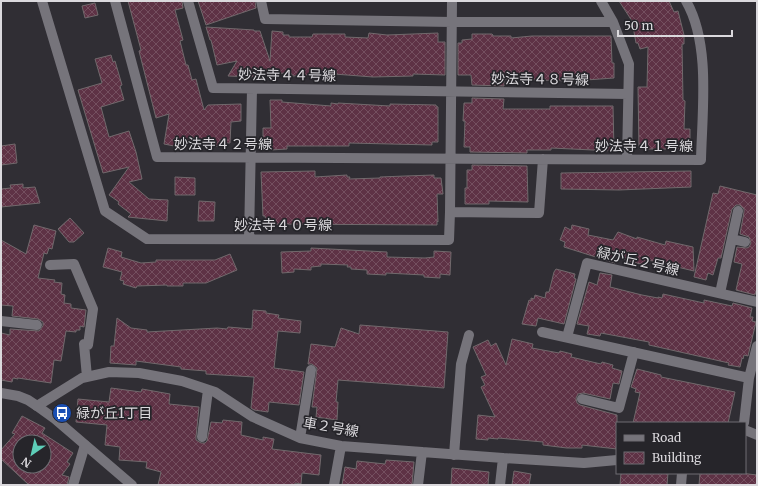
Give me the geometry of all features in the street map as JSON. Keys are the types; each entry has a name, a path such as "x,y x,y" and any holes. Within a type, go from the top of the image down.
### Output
{"street":[{"name":"妙法寺４０号線","path":"42,1 105,211 147,239 449,240 452,1"},
{"name":"妙法寺４２号線","path":"115,1 157,157 450,158"},
{"name":"妙法寺４４号線","path":"188,1 213,88 451,92"},
{"path":"261,1 265,19 452,22 613,22"},
{"path":"601,1 613,22 629,64 627,160"},
{"name":"妙法寺４１号線","path":"450,158 701,160 703,69 700,34 686,1"},
{"path":"249,239 252,89"},
{"name":"妙法寺４８号線","path":"451,92 628,94"},
{"path":"450,212 539,213 543,159"},
{"path":"720,294 738,211"},
{"path":"732,239 745,242"},
{"name":"緑が丘２号線","path":"567,337 587,263 757,302"},
{"path":"50,265 74,264 93,309 88,345 84,344 87,377"},
{"path":"1,321 37,325"},
{"path":"542,332 634,352 752,373"},
{"path":"454,454 461,364 469,336"},
{"path":"744,422 757,346"},
{"path":"582,399 619,408 634,352"},
{"path":"300,438 311,370"},
{"name":"車２号線","path":"37,406 82,378 109,372 139,373 182,382 215,392 253,417 300,438 341,446 584,463 616,460"},
{"path":"202,437 208,390"},
{"path":"1,393 18,396 37,406 55,419 132,485"},
{"path":"746,430 757,435"},
{"path":"73,485 86,445"},
{"path":"334,485 341,446"},
{"path":"418,485 422,452"},
{"path":"500,485 503,458"},
{"path":"681,485 682,474"}],"building":[{"path":"128,1 182,1 183,8 175,10 183,40 180,41 186,65 188,65 192,80 196,79 204,110 208,105 241,104 241,121 231,122 230,143 226,143 226,147 180,143 179,147 164,144 169,114 156,118 139,51 141,50"},
{"path":"198,1 255,1 256,8 206,25"},
{"path":"619,1 669,1 674,12 678,11 684,35 684,44 682,44 683,100 685,101 684,129 690,129 690,149 639,149 638,87 647,87 648,47 640,49 638,43 636,43 632,21"},
{"path":"95,3 98,15 85,18 82,6"},
{"path":"206,27 260,31 270,61 272,31 283,32 283,35 289,35 289,37 312,37 313,34 345,34 345,37 368,38 369,33 387,35 438,33 438,42 445,42 445,75 413,74 413,76 373,77 334,74 292,76 292,74 289,73 254,74 254,77 228,76 237,61 217,65"},
{"path":"472,34 492,34 493,36 511,36 511,38 532,36 611,36 614,78 572,81 504,79 504,86 472,85 471,75 458,75 458,43 462,43 462,40 472,39"},
{"path":"111,55 113,62 115,61 122,85 120,86 124,100 101,107 109,137 129,131 136,152 142,179 129,182 149,199 168,200 167,221 128,217 131,214 118,204 119,202 109,195 129,167 103,173 78,90 102,83 95,59"},
{"path":"472,98 504,99 503,109 550,109 550,106 613,106 614,151 551,148 551,150 527,150 527,153 470,152 470,147 464,147 465,121 463,121 464,103 472,103"},
{"path":"270,100 331,106 331,103 390,106 390,104 436,105 438,107 438,142 432,142 432,145 349,143 349,146 287,146 287,149 270,150 269,139 263,140 263,128 271,128"},
{"path":"15,144 17,163 1,165 1,146"},
{"path":"472,165 527,166 528,202 489,201 489,204 465,204 467,170 472,170"},
{"path":"315,171 315,177 347,175 347,177 350,177 349,179 434,175 434,178 441,178 443,194 437,194 437,225 270,224 270,222 266,222 265,216 263,216 261,172"},
{"path":"691,171 691,187 619,190 561,189 561,173"},
{"path":"175,177 195,178 195,195 175,195"},
{"path":"23,184 23,188 35,187 40,203 1,207 1,189 11,188 10,185"},
{"path":"720,186 757,195 757,288 755,295 736,290 742,264 734,262 737,247 747,248 751,243 749,237 740,234 744,209 740,205 736,205 732,209 721,258 718,258 713,275 708,273 706,280 694,277 713,193 718,194"},
{"path":"199,201 215,202 214,221 198,221"},
{"path":"70,218 84,233 74,242 69,242 58,229"},
{"path":"34,225 56,231 52,249 49,248 47,254 44,253 38,278 55,280 54,282 62,283 61,294 65,295 64,303 71,304 71,308 86,310 84,327 80,326 80,330 76,330 76,332 66,331 61,361 54,360 51,383 18,378 13,378 12,382 1,380 1,333 10,335 10,329 39,331 43,326 43,322 38,319 12,316 13,306 1,305 1,240 26,254"},
{"path":"572,225 589,229 588,235 613,240 618,232 637,239 637,237 665,245 666,241 693,247 694,271 648,260 647,266 616,257 615,263 564,247 565,242 560,240 565,227 571,230"},
{"path":"108,248 122,252 121,257 141,263 156,262 156,260 215,260 230,254 237,270 206,283 183,283 183,286 137,286 136,288 123,284 124,281 120,280 122,272 103,267"},
{"path":"311,248 387,252 387,257 425,258 434,257 434,251 451,252 450,275 440,274 440,278 424,277 424,275 386,273 386,275 367,274 367,270 351,269 351,267 347,267 348,265 321,264 321,266 311,267 311,270 294,269 294,272 282,273 281,252 311,251"},
{"path":"556,269 575,274 574,278 576,279 564,324 538,318 536,326 522,324 529,300 531,301 531,298 534,299 535,295 545,298 546,292 549,292"},
{"path":"600,273 612,275 610,287 642,295 662,298 663,294 704,303 704,300 732,306 733,303 752,308 750,317 753,317 752,321 756,322 748,356 744,355 740,367 728,365 729,363 649,345 649,342 601,333 600,336 587,334 589,326 577,324 589,282 597,285"},
{"path":"253,310 266,311 266,313 279,315 278,318 301,321 300,333 278,331 274,368 304,372 299,405 269,402 268,412 254,410 251,408 254,377 206,374 206,371 181,369 181,367 136,361 136,365 110,363 111,346 114,346 117,318 131,328 147,330 147,332 217,328 227,329 228,327 252,329"},
{"path":"360,325 448,332 444,388 338,380 336,402 338,402 337,420 316,417 317,407 312,407 317,368 312,364 308,364 311,344 335,347 341,328 359,334"},
{"path":"512,339 533,344 532,348 559,353 560,351 572,354 571,357 601,364 602,362 613,365 612,368 622,371 619,384 613,383 610,399 583,393 578,394 576,398 577,403 580,405 617,415 616,449 582,445 582,448 567,448 543,445 543,442 498,438 488,438 488,440 476,439 478,415 495,417 481,387 485,385 481,377 486,375 473,347 488,340 491,346 496,343 506,365"},
{"path":"637,369 661,375 661,377 735,392 728,422 633,422 640,393 635,392 636,389 631,387"},
{"path":"111,388 141,392 142,389 170,394 169,404 199,407 196,440 201,443 205,443 207,441 211,422 222,423 223,420 242,422 241,435 263,440 263,437 274,439 272,449 321,455 319,475 302,473 301,484 295,483 295,485 158,485 161,472 146,468 147,462 119,460 120,447 105,445 107,425 76,422 78,399 109,402"},
{"path":"22,416 45,428 42,433 44,434 12,433"},
{"path":"12,437 12,469 1,459 1,450"},
{"path":"52,439 73,453 67,462 70,464 62,475 69,477 67,485 29,485 17,474 52,474"},
{"path":"386,460 414,462 412,485 342,485 345,467 356,469 357,461 385,464"},
{"path":"452,468 489,472 488,485 451,485"},
{"path":"514,471 531,474 529,485 512,485"},
{"path":"621,474 668,474 667,485 620,485"},
{"path":"700,474 757,475 757,485 699,485"}],"place":[{"name":"緑が丘1丁目","path":"62,413"}]}
